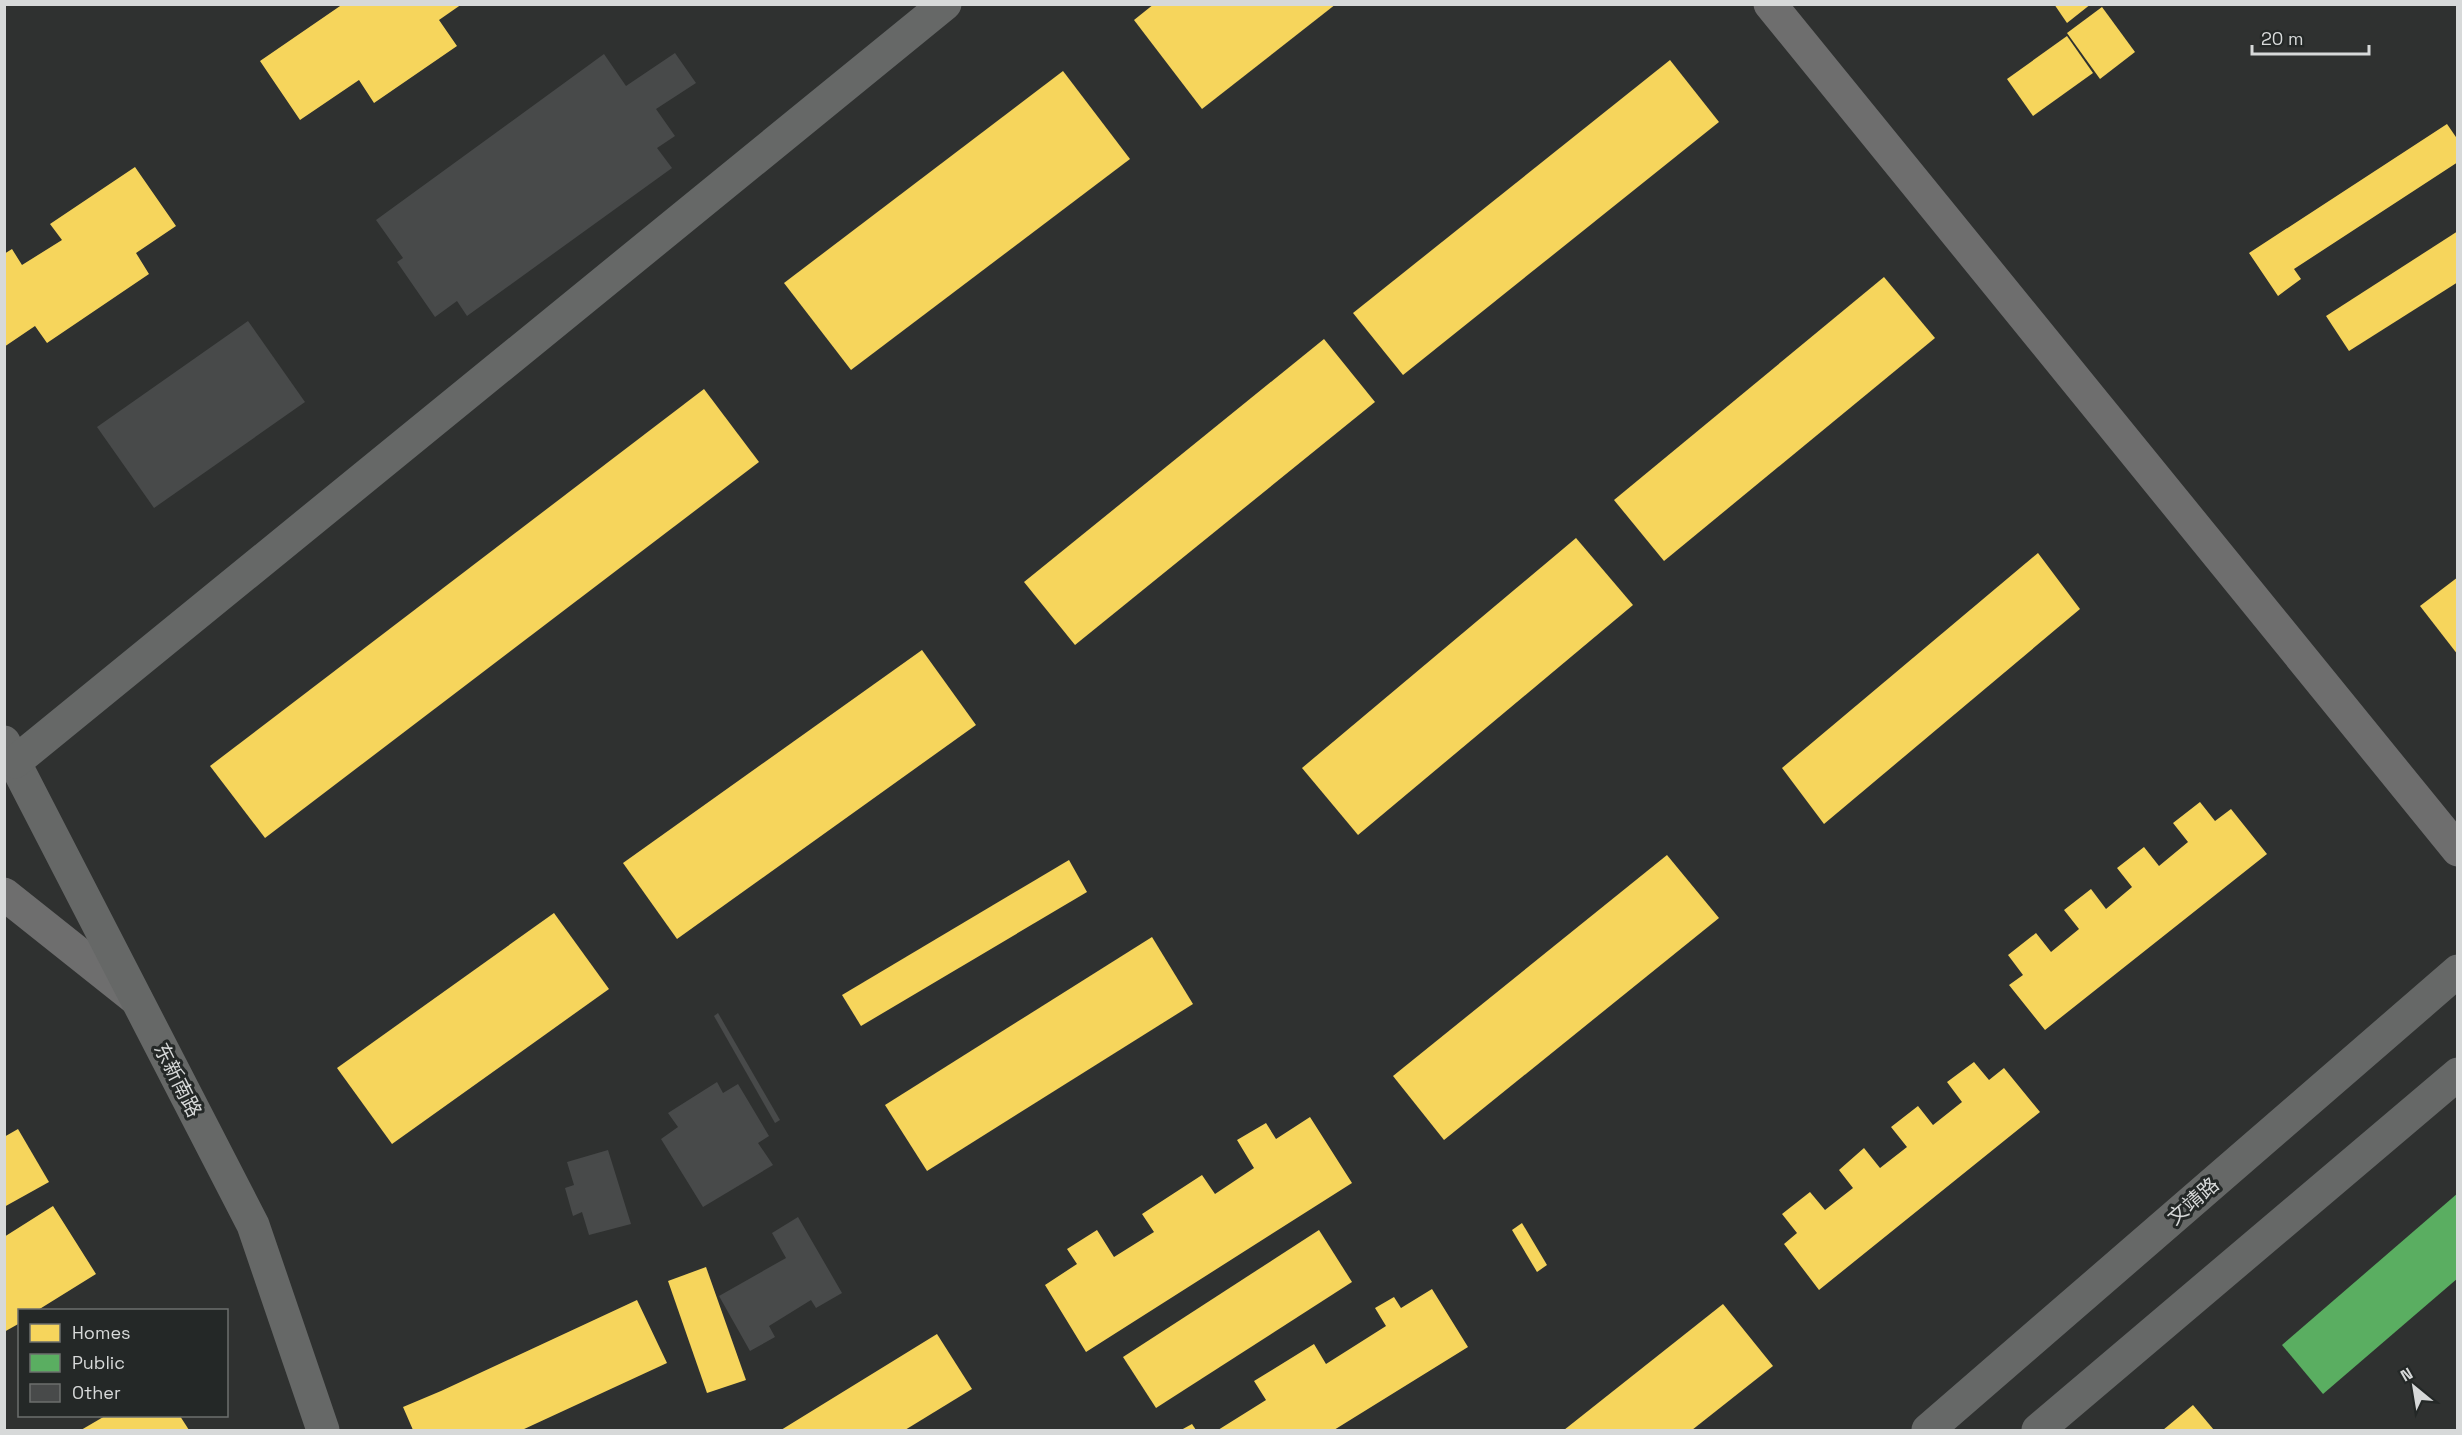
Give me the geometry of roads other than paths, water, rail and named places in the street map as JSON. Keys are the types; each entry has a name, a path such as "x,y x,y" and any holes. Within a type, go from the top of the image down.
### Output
{"main road":[{"path":"10,752 945,4"},
{"name":"东新南路","path":"10,752 253,1225 322,1431"},
{"name":"文靖路","path":"1928,1431 2457,971"},
{"path":"2038,1431 2457,1074"}],"street":[{"path":"1770,4 2457,850"},
{"path":"4,894 136,999"}]}
